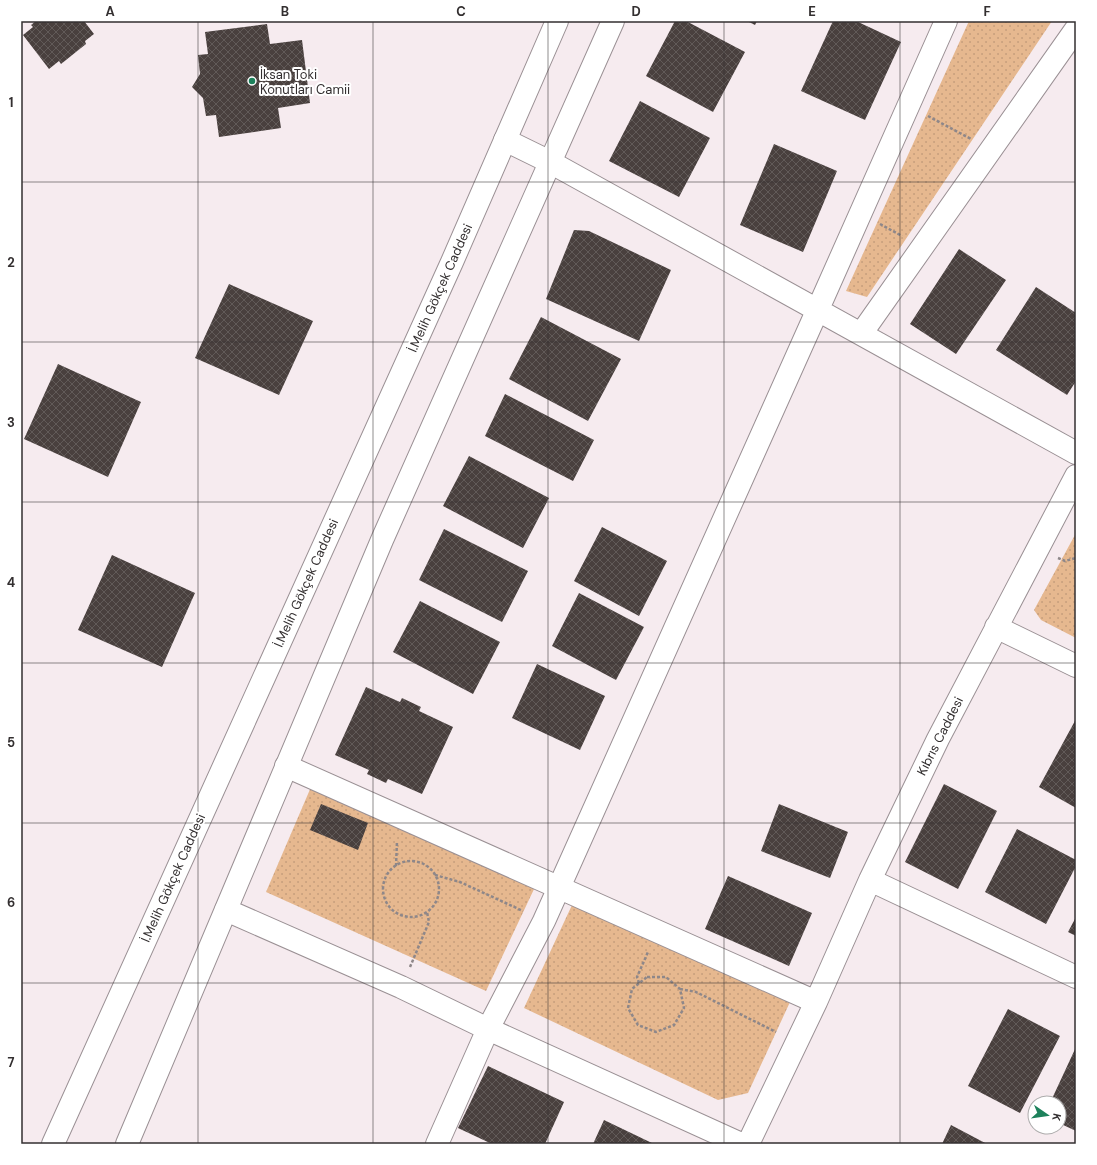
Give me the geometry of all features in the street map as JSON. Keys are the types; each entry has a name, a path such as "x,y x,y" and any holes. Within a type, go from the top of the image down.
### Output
{"street":[{"name":"İ.Melih Gökçek Caddesi","path":"53,1144 445,276 557,21"},
{"path":"127,1144 382,540 613,21"},
{"path":"437,1144 488,1029 544,921 946,21"},
{"path":"861,334 1076,29"},
{"path":"505,140 550,162 1076,453"},
{"name":"Kıbrıs Caddesi","path":"748,1144 816,1002 870,880 938,739 1076,476"},
{"path":"996,627 1076,666"},
{"path":"286,766 816,1002"},
{"path":"870,880 1076,977"},
{"path":"226,910 401,987 488,1029 741,1144"}],"path":[{"path":"908,105 991,150"},
{"path":"860,213 922,248"},
{"path":"405,861 420,862 434,871 439,886 436,902 427,911 425,914 410,917 394,912 384,899 383,883 390,869 405,861"},
{"path":"435,874 460,882 544,921"},
{"path":"401,987 430,922 427,911"},
{"path":"639,983 637,977 658,932"},
{"path":"680,989 684,1008 674,1025 656,1032 638,1025 628,1008 632,989 639,983 647,977 666,977 680,989 696,992 797,1042"}],"shaded area":[{"path":"969,21 1052,21 867,297 846,291"},
{"path":"1076,533 1076,638 1041,620 1034,610"},
{"path":"311,787 535,887 486,991 266,892"},
{"path":"572,905 790,1002 748,1093 718,1100 524,1008"}],"building":[{"path":"36,21 84,21 94,34 85,41 86,44 61,64 59,61 49,69 23,35 33,27 31,25"},
{"path":"675,21 686,21 745,52 713,112 646,76"},
{"path":"747,21 757,21 755,25"},
{"path":"833,21 856,21 901,42 865,120 801,91"},
{"name":"İksan Toki Konutları Camii","path":"267,24 270,44 302,40 310,103 278,108 281,128 219,137 216,115 206,116 203,98 192,87 200,74 198,55 208,54 205,32"},
{"path":"640,101 710,138 679,197 609,161"},
{"path":"774,144 837,171 803,252 740,225"},
{"path":"574,230 589,231 671,270 639,341 546,299"},
{"path":"959,249 1006,280 956,354 910,324"},
{"path":"229,284 313,321 279,395 195,358"},
{"path":"1036,287 1076,313 1076,381 1067,395 996,350"},
{"path":"541,317 621,359 588,421 509,379"},
{"path":"58,364 141,402 108,477 24,439"},
{"path":"505,394 594,440 573,481 485,436"},
{"path":"469,456 549,498 523,548 443,506"},
{"path":"602,527 667,561 639,616 574,581"},
{"path":"444,529 528,571 502,622 419,580"},
{"path":"112,555 195,593 162,667 78,630"},
{"path":"579,593 644,627 616,680 552,646"},
{"path":"420,601 500,642 473,694 393,652"},
{"path":"537,664 605,696 580,750 512,718"},
{"path":"366,687 400,702 402,698 421,707 419,711 453,727 422,794 388,779 386,783 367,774 369,770 335,755"},
{"path":"1076,719 1076,808 1039,787"},
{"path":"944,784 997,811 958,889 905,862"},
{"path":"321,804 368,823 358,850 310,830"},
{"path":"779,804 848,832 830,878 761,851"},
{"path":"1017,829 1076,860 1076,866 1046,924 985,892"},
{"path":"728,876 812,913 789,966 705,929"},
{"path":"1076,917 1076,936 1068,932"},
{"path":"1008,1009 1060,1036 1029,1095 1027,1095 1027,1100 1020,1113 968,1086"},
{"path":"1076,1047 1076,1131 1067,1127 1067,1095 1054,1095"},
{"path":"488,1066 564,1102 545,1144 492,1144 458,1128"},
{"path":"604,1120 654,1144 593,1144"},
{"path":"951,1125 987,1144 942,1144"}],"place":[{"name":"İksan Toki Konutları Camii","path":"252,81"}]}
